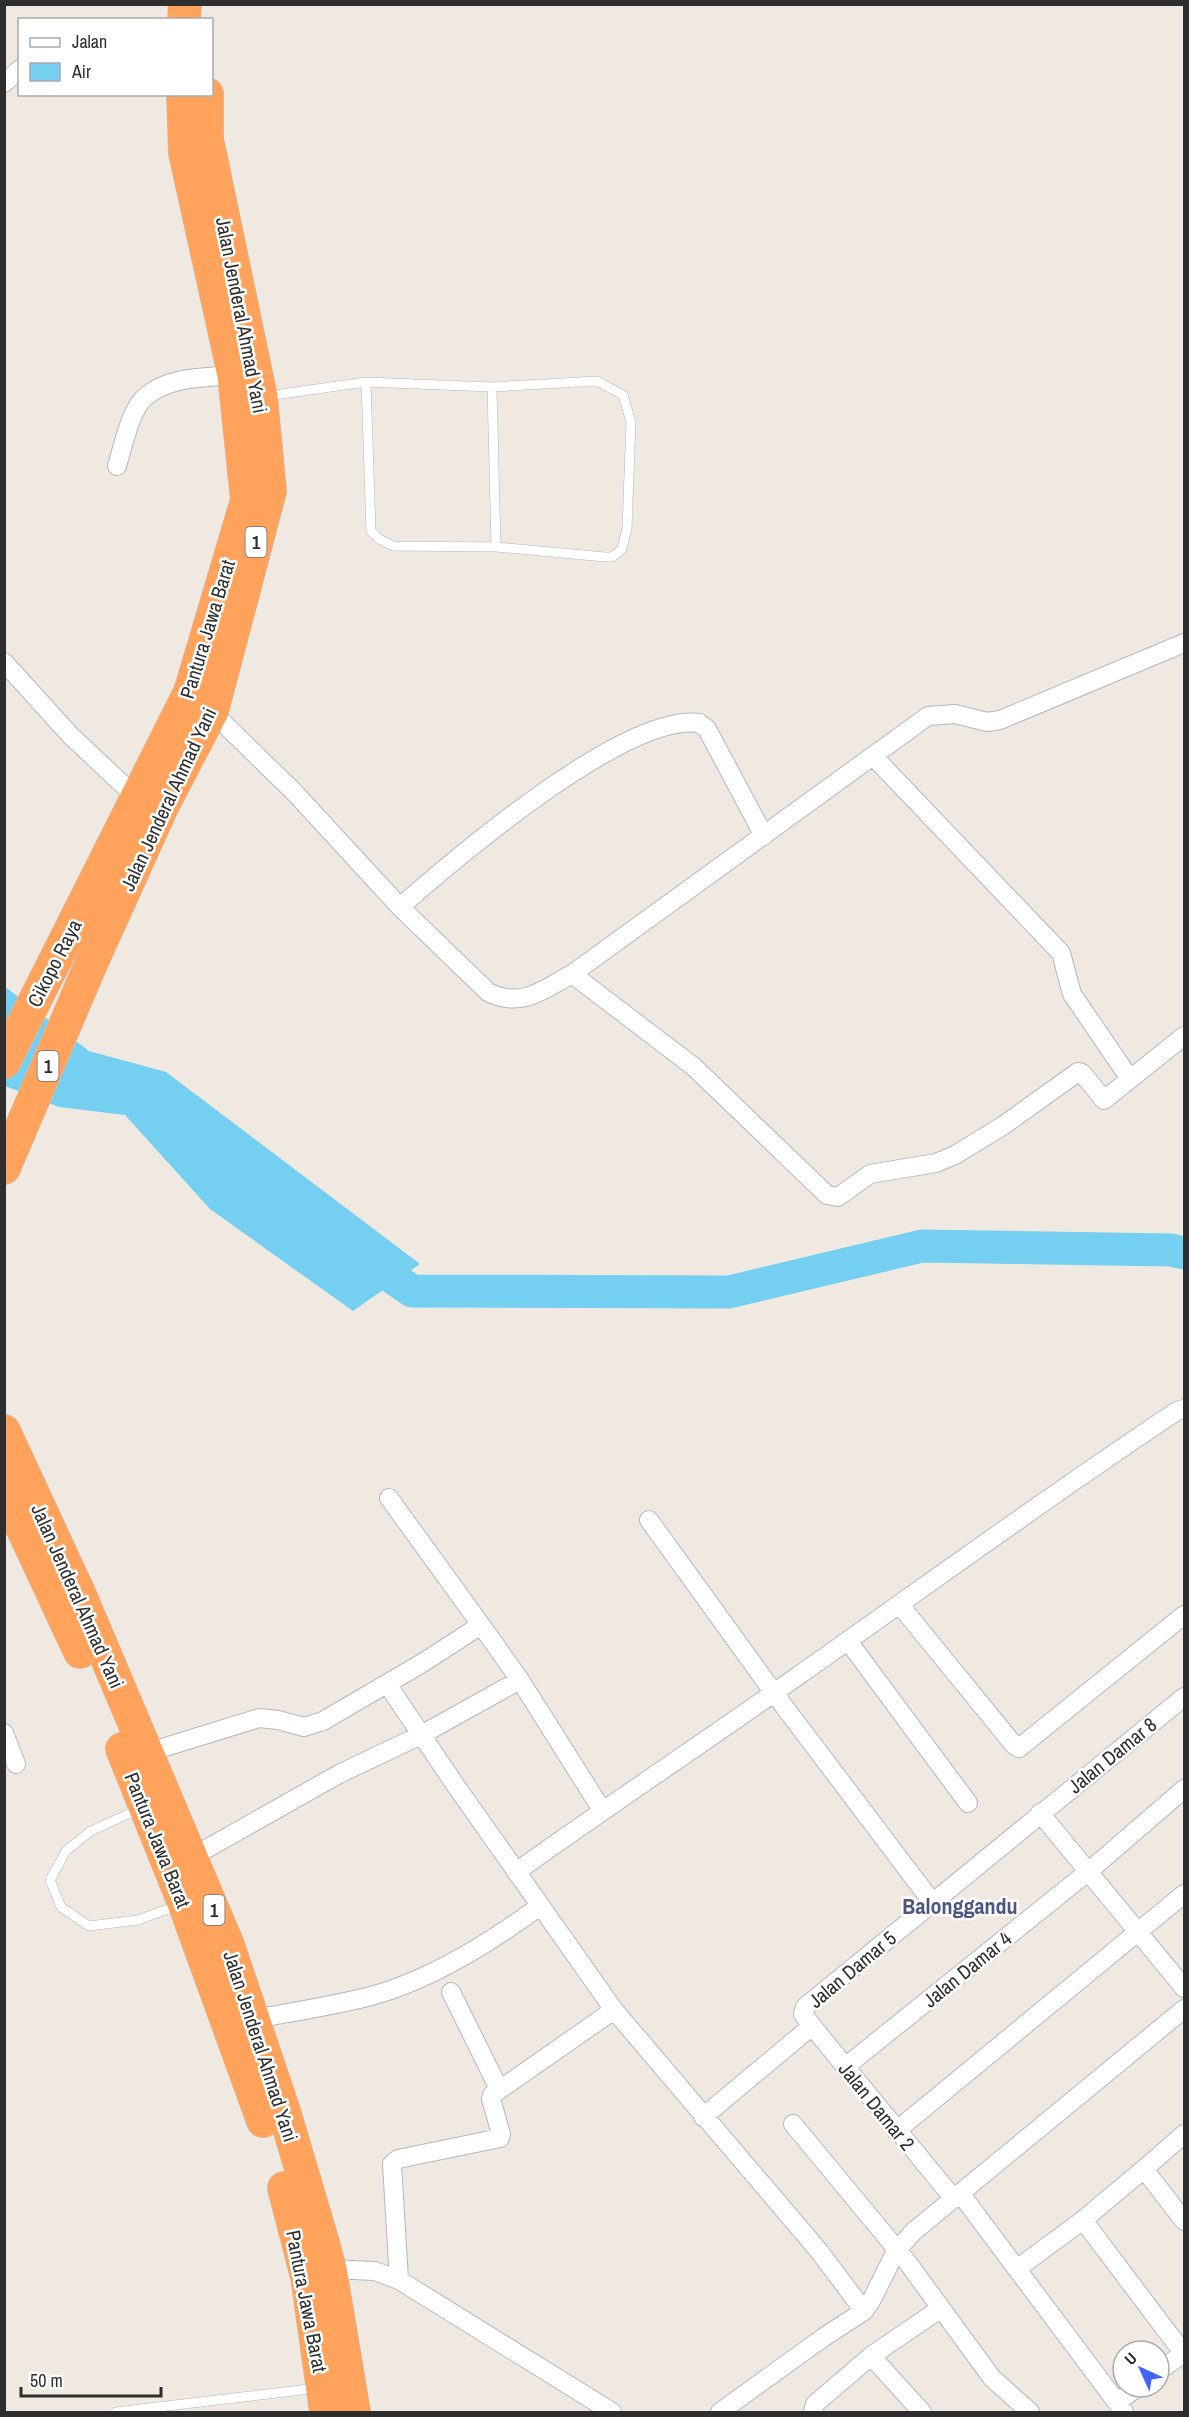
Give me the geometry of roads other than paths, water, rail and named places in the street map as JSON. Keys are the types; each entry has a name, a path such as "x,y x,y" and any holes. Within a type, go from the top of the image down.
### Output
{"highway":[{"name":"Pantura Jawa Barat","path":"104,864 150,801 201,701 247,500 234,375 184,153 187,96"},
{"name":"Jalan Jenderal Ahmad Yani","path":"187,96 207,139 261,397 270,491 201,701"},
{"name":"Jalan Jenderal Ahmad Yani","path":"4,1168 91,964 150,801"},
{"name":"Cikopo Raya","path":"4,1062 104,864"},
{"name":"Jalan Jenderal Ahmad Yani","path":"4,1431 80,1595 146,1753 155,1802 192,1857 195,1898 228,1945 284,2111 318,2270"},
{"name":"Pantura Jawa Barat","path":"4,1488 117,1734 155,1802 195,1898 250,2083 283,2181 318,2270 338,2399"}],"street":[{"path":"4,83 18,71"},
{"path":"117,466 131,421 144,398 163,386 184,379 234,375"},
{"path":"201,701 295,793 400,907 488,992 500,998 516,999 532,996 572,974 928,716 955,714 987,722 1000,720 1185,643"},
{"path":"4,662 70,735 150,801"},
{"path":"400,907 445,868 517,812 593,760 623,742 655,729 675,724 699,723 707,729 764,836"},
{"path":"873,756 1061,953 1072,994 1130,1079"},
{"path":"572,974 694,1067 832,1198 838,1197 870,1174 936,1163 955,1155 1004,1125 1079,1072 1103,1100 1185,1036"},
{"path":"516,1872 848,1641 1074,1479 1177,1411 1185,1409"},
{"path":"388,1498 520,1680 602,1810"},
{"path":"649,1520 774,1693 932,1902"},
{"path":"898,1604 1019,1748 1185,1615"},
{"path":"146,1753 259,1718 304,1727 323,1721 387,1684 481,1624"},
{"path":"848,1641 968,1803"},
{"path":"192,1857 339,1774 421,1735 520,1680"},
{"path":"387,1684 614,2010 805,2234 864,2311"},
{"name":"Jalan Damar 8","path":"1040,1813 1185,1697"},
{"path":"4,1733 16,1764"},
{"name":"Jalan Damar 4","path":"845,2067 1089,1870 1185,1789"},
{"path":"1040,1813 1185,1988"},
{"name":"Jalan Damar 5","path":"703,2117 808,2018 808,2004 1040,1813"},
{"path":"896,2131 1185,1894"},
{"path":"254,2019 372,1996 391,1989 470,1954 540,1906"},
{"path":"451,1992 499,2089"},
{"path":"720,2412 815,2343 864,2311 896,2251 913,2232 1185,2009"},
{"path":"399,2280 392,2164 398,2159 500,2138 501,2134 491,2099 499,2089 614,2010"},
{"name":"Jalan Damar 2","path":"808,2018 896,2131 957,2196 1018,2268 1120,2407"},
{"path":"793,2124 908,2263 992,2378 1030,2412"},
{"path":"1018,2268 1083,2220 1185,2134"},
{"path":"1144,2169 1185,2221"},
{"path":"1083,2220 1184,2354 1171,2363"},
{"path":"318,2270 375,2271 399,2280 612,2412"},
{"path":"813,2412 815,2404 871,2356 940,2309"},
{"path":"871,2356 922,2412"}],"lane":[{"path":"261,397 366,382 492,387 597,381 623,395 631,422 627,528 622,549 616,554 605,557 496,547 393,546 379,539 371,531 366,382"},
{"path":"492,387 496,547"},
{"path":"155,1802 91,1832 66,1851 50,1880 61,1907 89,1926 138,1920 195,1898"},
{"path":"116,2412 338,2399"}],"water":[{"path":"4,986 89,1051 166,1072 420,1264 353,1311 210,1209 125,1115 59,1107 5,1086"}],"waterway":[{"path":"360,1255 412,1291 729,1292 922,1246 1171,1250 1184,1253"}],"district":[{"name":"Balonggandu","path":"960,1906"}]}
